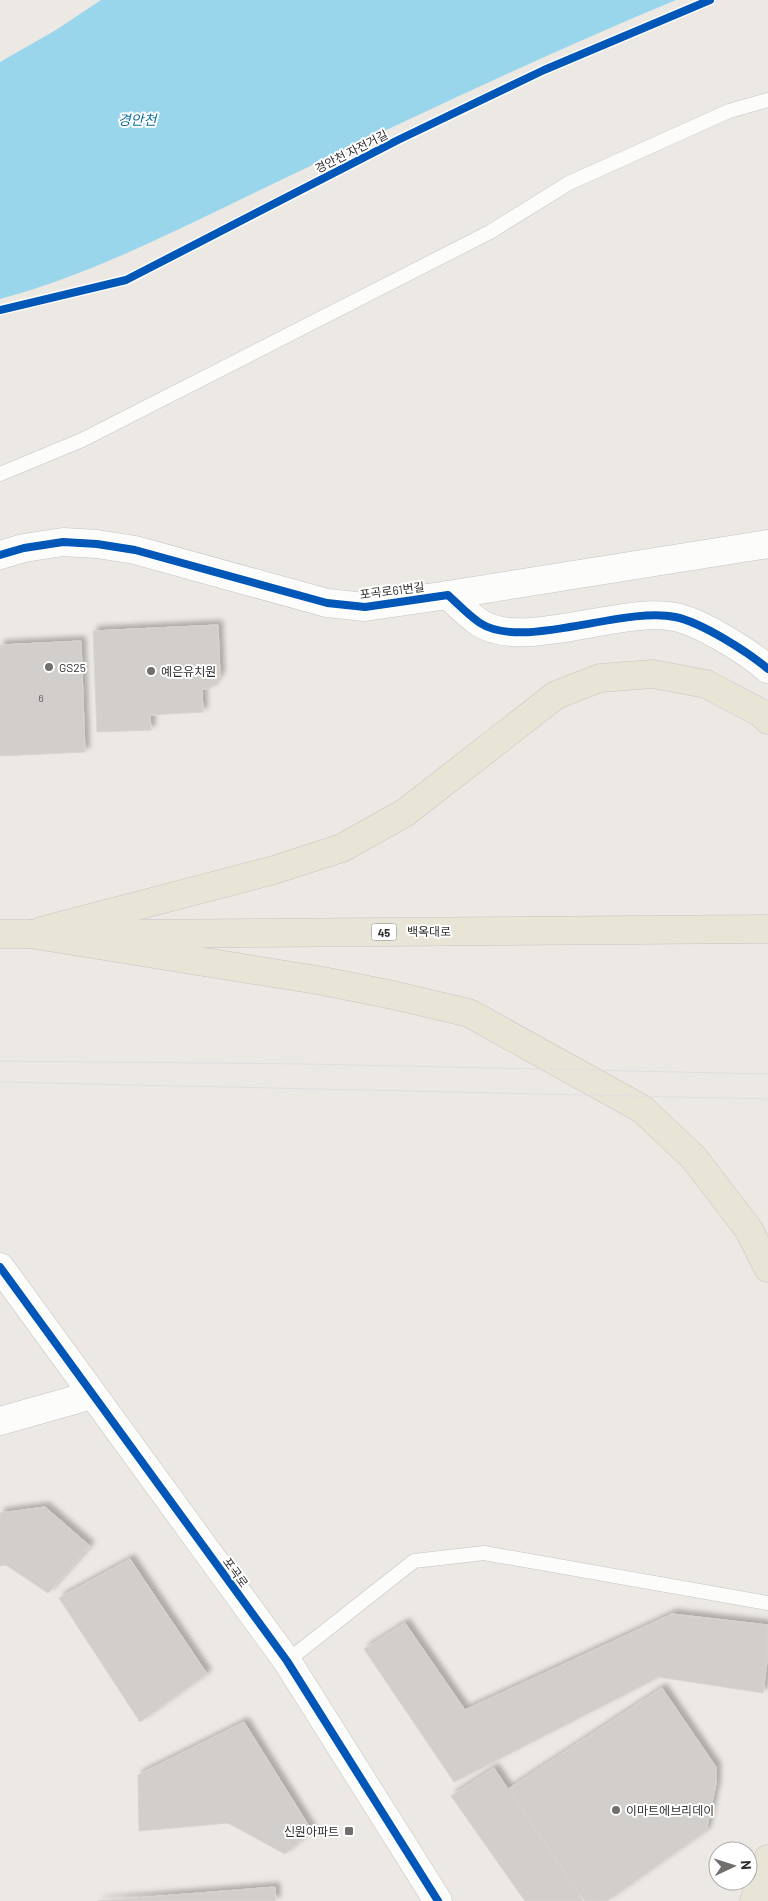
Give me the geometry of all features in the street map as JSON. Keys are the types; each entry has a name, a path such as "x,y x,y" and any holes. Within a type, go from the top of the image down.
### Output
{"main road":[{"path":"30,934 274,870 342,848 406,812 556,695 600,678 653,674 706,684 761,713 768,720"},
{"name":"백옥대로","path":"0,934 768,929"},
{"path":"30,934 323,981 469,1013 642,1109 694,1158 749,1230 768,1268"},
{"path":"754,1901 768,1859"}],"street":[{"name":"포곡로61번길","path":"0,555 24,548 63,542 98,544 135,550 327,604 365,607 768,544"},
{"path":"448,594 480,623 506,632 541,631 636,616 675,616 702,627 768,669"},
{"name":"포곡로","path":"0,1267 287,1661 438,1901"},
{"path":"0,1421 92,1395"}],"lane":[{"path":"0,474 82,440 481,236 568,183 729,111 768,100"},
{"path":"287,1661 414,1560 484,1554 768,1603"}],"water":[{"name":"경안천","path":"101,0 676,0 478,87 143,246 72,275 0,299 0,62 56,30"}],"building":[{"path":"218,625 220,676 210,689 202,689 203,712 150,715 151,730 97,732 93,631"},
{"path":"81,641 85,752 0,756 0,645"},
{"path":"45,1507 90,1546 48,1593 6,1565 0,1566 0,1513"},
{"path":"130,1559 207,1674 140,1722 59,1598"},
{"path":"672,1614 768,1625 768,1653 763,1693 659,1677 454,1782 364,1649 405,1623 465,1710"},
{"name":"이마트에브리데이","path":"662,1688 716,1767 716,1784 706,1831 607,1901 585,1901 508,1789"},
{"path":"244,1722 312,1831 285,1854 228,1823 139,1831 138,1775"},
{"path":"494,1768 583,1901 525,1901 451,1796"},
{"path":"275,1887 276,1901 98,1901"}],"tram line":[{"path":"0,1061 306,1064 768,1074"},
{"path":"0,1082 768,1099"}],"cycle path":[{"name":"경안천 자전거길","path":"0,310 126,280 398,140 544,70 710,0"},
{"path":"0,555 24,548 63,542 97,544 135,550 327,603 365,607 448,595 480,623 499,630 521,632 547,631 629,617 653,615 675,617 711,631 749,654 768,669"},
{"path":"0,1267 287,1661 438,1901"}],"place":[{"name":"GS25","path":"49,667"},
{"name":"예은유치원","path":"151,671"},
{"name":"이마트에브리데이","path":"616,1810"},
{"name":"신원아파트","path":"349,1831"}]}
